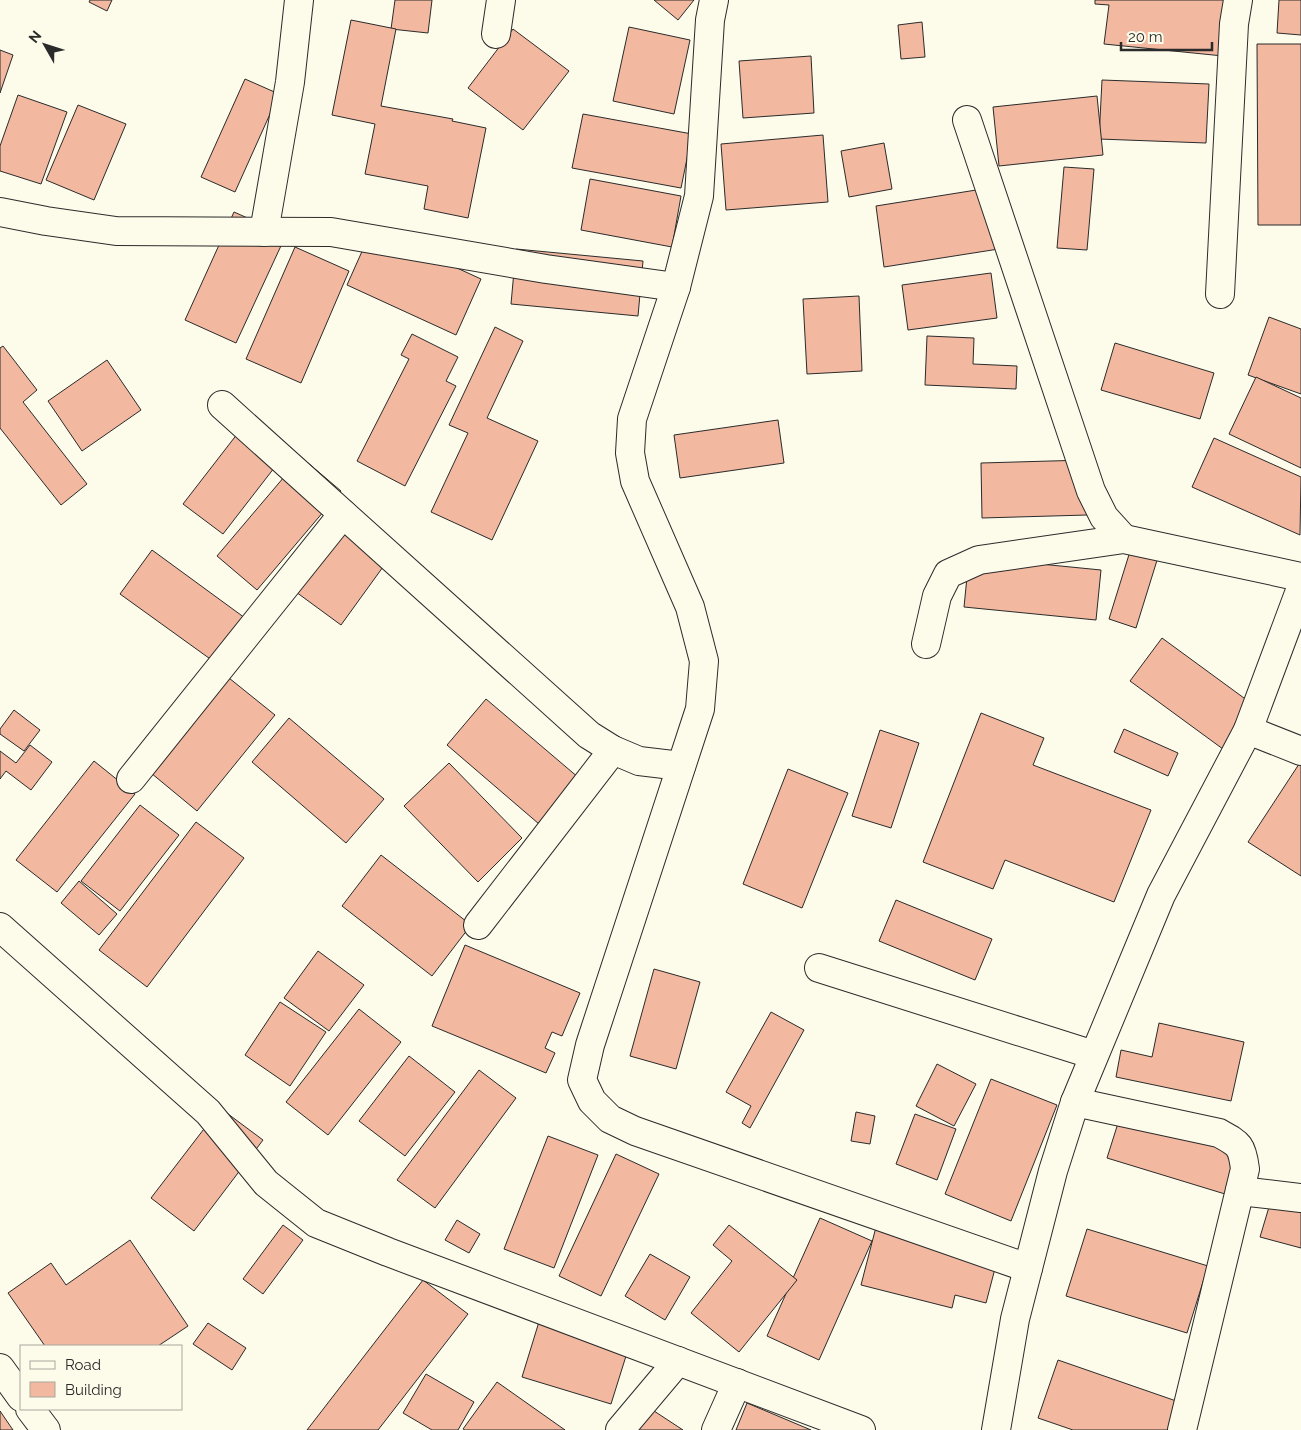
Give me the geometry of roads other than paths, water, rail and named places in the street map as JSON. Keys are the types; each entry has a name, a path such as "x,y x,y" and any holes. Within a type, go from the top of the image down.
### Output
{"street":[{"path":"264,232 290,82 299,0"},
{"path":"496,34 501,0"},
{"path":"714,0 710,20 699,196 676,287 632,419 630,453 635,481 690,607 704,661 700,709 590,1045 582,1080 592,1101 610,1119 634,1131 1028,1268"},
{"path":"1220,294 1233,34 1238,0"},
{"path":"967,120 1091,491 1104,517 1124,539"},
{"path":"0,212 116,231 331,232 537,267 676,287"},
{"path":"222,405 589,735 612,750 639,761 681,766"},
{"path":"131,779 343,514"},
{"path":"926,644 937,596 948,574 979,560 1124,539 1301,577"},
{"path":"996,1430 1015,1319 1054,1171 1075,1102 1161,894 1248,730 1301,588"},
{"path":"1248,730 1301,751"},
{"path":"478,924 612,750"},
{"path":"0,927 208,1112 266,1183 316,1222 388,1252 861,1430"},
{"path":"819,968 1094,1055"},
{"path":"1075,1102 1219,1133 1235,1142 1243,1152 1245,1169 1182,1430"},
{"path":"1240,1191 1301,1198"},
{"path":"620,1430 678,1361"},
{"path":"0,1368 20,1395"},
{"path":"716,1430 736,1383"},
{"path":"31,1410 46,1430"}]}
